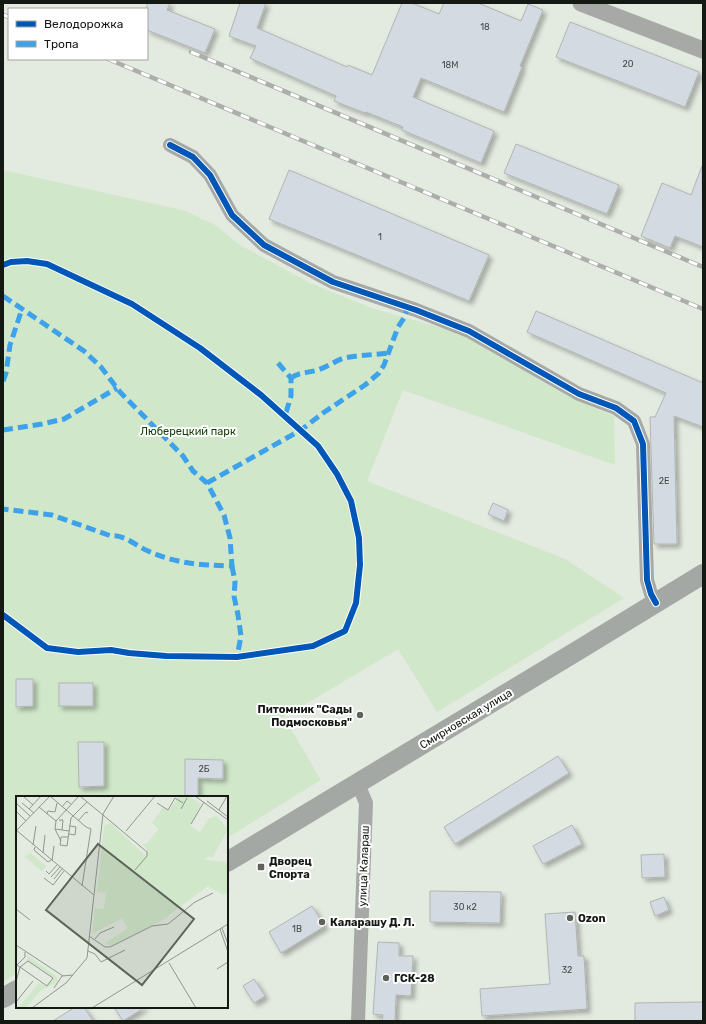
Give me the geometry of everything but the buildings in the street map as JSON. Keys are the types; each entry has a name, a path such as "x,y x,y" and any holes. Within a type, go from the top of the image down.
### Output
{"main road":[{"name":"Смирновская улица","path":"228,861 703,574"},
{"path":"3,998 16,991"}],"street":[{"path":"581,3 703,50"},
{"path":"170,145 193,157 210,175 232,216 264,245 333,282 469,330 579,394 616,408 634,421 643,444 647,580 651,594 656,602"},
{"name":"улица Калараш","path":"358,784 366,803 358,1021"}],"green space":[{"name":"Люберецкий парк","path":"3,170 186,211 215,225 240,245 310,283 371,308 459,333 567,396 614,416 615,465 403,390 367,481 565,559 624,598 437,712 398,649 284,717 321,780 228,837 228,796 16,796 16,974 3,982"}],"railway":[{"path":"3,15 8,17"},
{"path":"191,52 703,267"},
{"path":"110,60 703,309"}],"marked path":[{"path":"3,296 84,351 101,367 120,392 183,456 193,471 207,483 224,515 230,538 232,566 199,564 169,559 143,549 121,537 111,536 52,515 3,509"},
{"path":"207,483 301,430 323,413 365,385 379,373 384,365 398,327 404,318 408,307"},
{"path":"3,381 6,373 10,345 22,309"},
{"path":"291,378 300,374 321,369 344,358 388,353"},
{"path":"278,363 291,378 291,396 285,416"},
{"path":"3,430 64,419 117,388"},
{"path":"232,566 235,582 234,596 241,636 237,657"}],"cycle path":[{"path":"170,145 193,157 210,175 232,215 264,245 333,282 416,310 469,331 579,394 616,408 634,421 643,444 647,580 651,594 656,603"},
{"path":"3,265 11,262 27,261 47,264 132,304 200,348 261,395 318,446 337,474 351,501 359,538 360,565 356,603 345,631 313,646 237,657 166,656 111,650 78,652 47,648 3,615"}],"place":[{"name":"Питомник \"Сады Подмосковья\"","path":"360,715"},
{"name":"Дворец Спорта","path":"261,867"},
{"name":"Ozon","path":"570,918"},
{"name":"Каларашу Д. Л.","path":"322,922"},
{"name":"ГСК-28","path":"386,978"}]}
